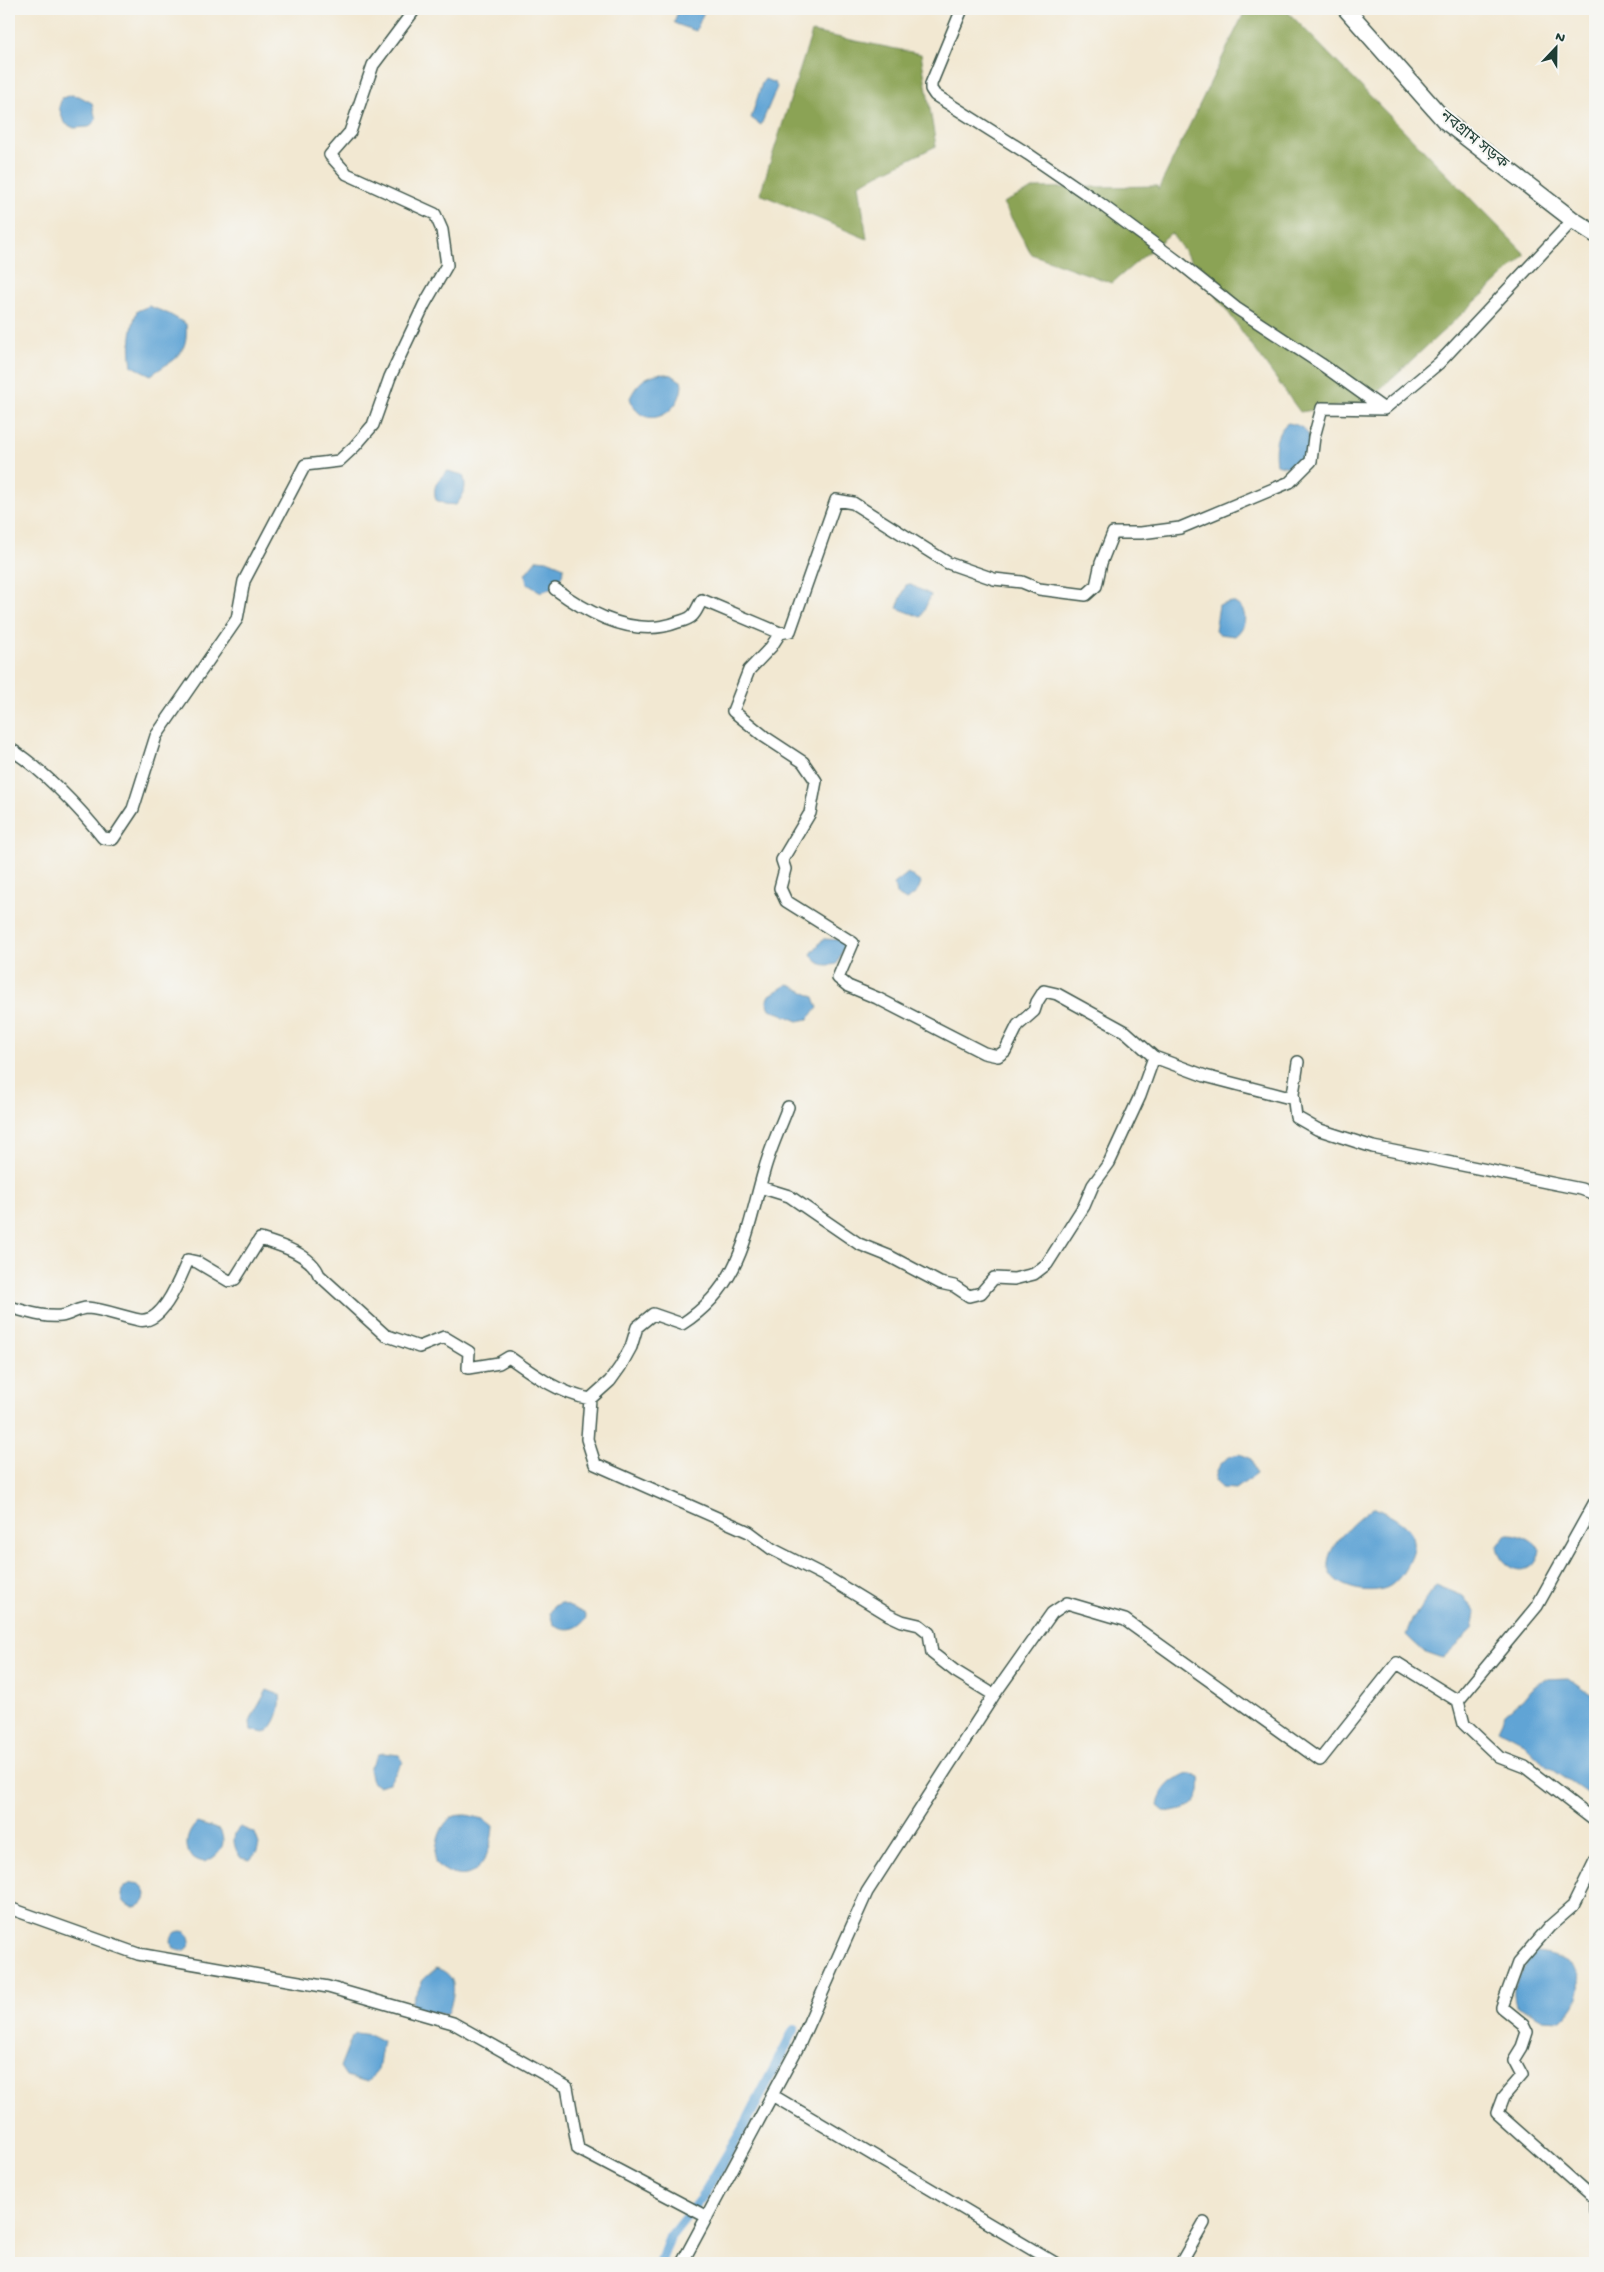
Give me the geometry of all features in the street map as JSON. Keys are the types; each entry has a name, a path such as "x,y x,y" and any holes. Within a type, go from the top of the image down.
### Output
{"main road":[{"name":"নবগ্রাম সড়ক","path":"1346,9 1445,121 1573,220 1595,234"}],"street":[{"path":"9,748 24,758 48,779 103,838 113,839 132,809 156,736 238,619 244,581 305,465 339,461 356,446 373,425 390,377 424,305 447,264 442,230 435,214 347,174 330,155 350,132 373,65 415,9"},
{"path":"962,9 931,84 931,89 935,95 1090,196 1180,263 1236,308 1321,364 1384,409"},
{"path":"555,589 577,605 622,624 644,628 671,625 692,617 702,600 780,633 790,631 836,500 853,503 948,563 994,579 1022,582 1039,588 1086,595 1096,586 1113,533 1141,533 1180,528 1290,482 1311,460 1314,437 1322,408 1384,409 1438,363 1573,220"},
{"path":"780,633 771,647 749,670 733,711 765,737 803,762 816,781 810,813 782,860 785,869 780,888 786,901 853,943 838,978 848,986 877,998 984,1053 998,1056 1005,1051 1018,1024 1034,1012 1037,1002 1044,991 1057,994 1126,1032 1154,1057 1205,1076 1286,1097 1293,1094"},
{"path":"760,1187 789,1196 859,1244 889,1256 932,1279 954,1286 969,1296 981,1293 994,1278 1021,1278 1034,1274 1047,1264 1084,1206 1093,1185 1109,1163 1140,1096 1154,1057"},
{"path":"1298,1062 1293,1094 1296,1117 1317,1129 1381,1149 1580,1189 1595,1194"},
{"path":"788,1107 760,1187 743,1249 733,1270 707,1305 682,1324 653,1314 637,1327 631,1346 620,1367 610,1381 590,1399 587,1439 595,1464 749,1532 772,1549 825,1576 889,1615 902,1621 919,1624 930,1633 932,1653 955,1671 994,1695"},
{"path":"9,1307 48,1316 62,1316 86,1308 141,1321 151,1320 161,1313 188,1260 198,1262 229,1281 235,1279 260,1239 293,1252 314,1265 319,1275 385,1335 419,1347 444,1337 468,1352 468,1368 500,1363 509,1357 549,1384 576,1396 590,1399"},
{"path":"1458,1701 1537,1606 1595,1502"},
{"path":"682,2263 703,2214 799,2046 867,1892 994,1695 1052,1613 1067,1603 1126,1620 1320,1760 1398,1663 1458,1701 1464,1724 1499,1757 1525,1767 1595,1821"},
{"path":"1595,1861 1573,1906 1550,1926 1518,1963 1502,2007 1523,2024 1527,2032 1522,2047 1514,2060 1522,2075 1503,2097 1497,2113 1588,2194 1595,2201 1595,2210"},
{"path":"9,1908 138,1954 328,1987 453,2023 567,2087 578,2149 703,2214"},
{"path":"772,2094 1055,2263"},
{"path":"1181,2263 1204,2223"}],"green space":[{"path":"1246,9 1285,9 1526,255 1366,402 1300,412 1171,233 1112,283 1031,254 1003,203 1035,188 1157,186 1158,190"},
{"path":"812,32 921,54 936,146 859,184 867,239 760,194"}],"water":[{"path":"679,9 705,9 696,31 674,22"},
{"path":"765,79 775,83 777,87 761,125 751,118"},
{"path":"71,95 79,96 92,103 96,120 89,127 74,128 64,123 59,107 62,98"},
{"path":"149,306 169,314 186,324 185,343 178,356 151,375 132,366 131,352 132,331 137,311"},
{"path":"661,373 672,375 682,382 681,394 669,411 660,416 643,415 635,409 630,398 642,381 650,376"},
{"path":"1288,423 1303,428 1309,438 1308,451 1303,465 1293,468 1276,464 1275,447 1278,436"},
{"path":"448,471 463,475 465,487 456,505 445,504 436,500 436,484"},
{"path":"537,559 547,560 564,567 557,584 541,592 527,584 525,574"},
{"path":"909,584 931,595 921,617 897,608 906,585"},
{"path":"1232,602 1238,605 1244,613 1245,618 1242,627 1235,636 1219,634 1215,631 1219,605"},
{"path":"908,873 921,883 916,893 906,900 896,894 894,884"},
{"path":"823,939 842,940 844,947 837,964 819,963 811,954"},
{"path":"788,984 814,997 818,1008 808,1019 798,1021 770,1009 767,1002 770,995"},
{"path":"1239,1454 1251,1459 1256,1474 1236,1489 1221,1488 1215,1480 1219,1466 1229,1457"},
{"path":"1373,1507 1396,1519 1403,1525 1413,1538 1414,1546 1406,1568 1394,1583 1373,1591 1352,1588 1342,1584 1334,1579 1329,1572 1328,1563 1333,1547 1339,1539 1352,1524"},
{"path":"1507,1534 1525,1538 1540,1549 1537,1559 1532,1566 1519,1570 1506,1563 1500,1556 1497,1547"},
{"path":"1436,1585 1463,1596 1476,1613 1473,1629 1443,1658 1423,1651 1406,1635 1412,1620"},
{"path":"561,1603 584,1613 586,1619 583,1623 571,1629 558,1627 553,1624 550,1613 554,1606"},
{"path":"1568,1678 1595,1697 1595,1799 1546,1765 1522,1742 1498,1729 1505,1714 1523,1699 1531,1689 1545,1679"},
{"path":"267,1690 280,1695 280,1706 275,1722 264,1733 251,1730 250,1722"},
{"path":"378,1754 399,1755 403,1762 389,1783 378,1786 372,1782 369,1769"},
{"path":"1191,1774 1200,1778 1201,1786 1199,1794 1192,1805 1172,1811 1164,1811 1158,1806 1165,1788 1173,1780"},
{"path":"467,1815 484,1819 493,1826 488,1851 483,1862 476,1870 468,1874 459,1875 447,1872 435,1863 436,1850 439,1836 445,1824 455,1816"},
{"path":"197,1823 220,1830 222,1835 221,1850 214,1857 204,1862 192,1856 187,1846 189,1834"},
{"path":"240,1827 255,1833 259,1844 257,1852 250,1860 241,1858 236,1850 234,1838"},
{"path":"134,1883 143,1886 146,1895 143,1904 134,1907 125,1904 122,1895 125,1886"},
{"path":"181,1931 188,1934 191,1941 188,1948 181,1951 174,1948 171,1941 174,1934"},
{"path":"1536,1953 1564,1961 1573,1967 1578,1976 1580,1985 1578,1996 1572,2008 1561,2020 1542,2019 1516,2005 1514,1989 1517,1976"},
{"path":"436,1968 449,1975 452,1980 452,1999 448,2013 444,2014 429,2012 411,2003 423,1980"},
{"path":"356,2033 371,2035 383,2041 378,2070 368,2082 346,2076 340,2067 352,2036"}],"waterway":[{"path":"660,2263 670,2237 702,2197 746,2123 794,2030"}]}
